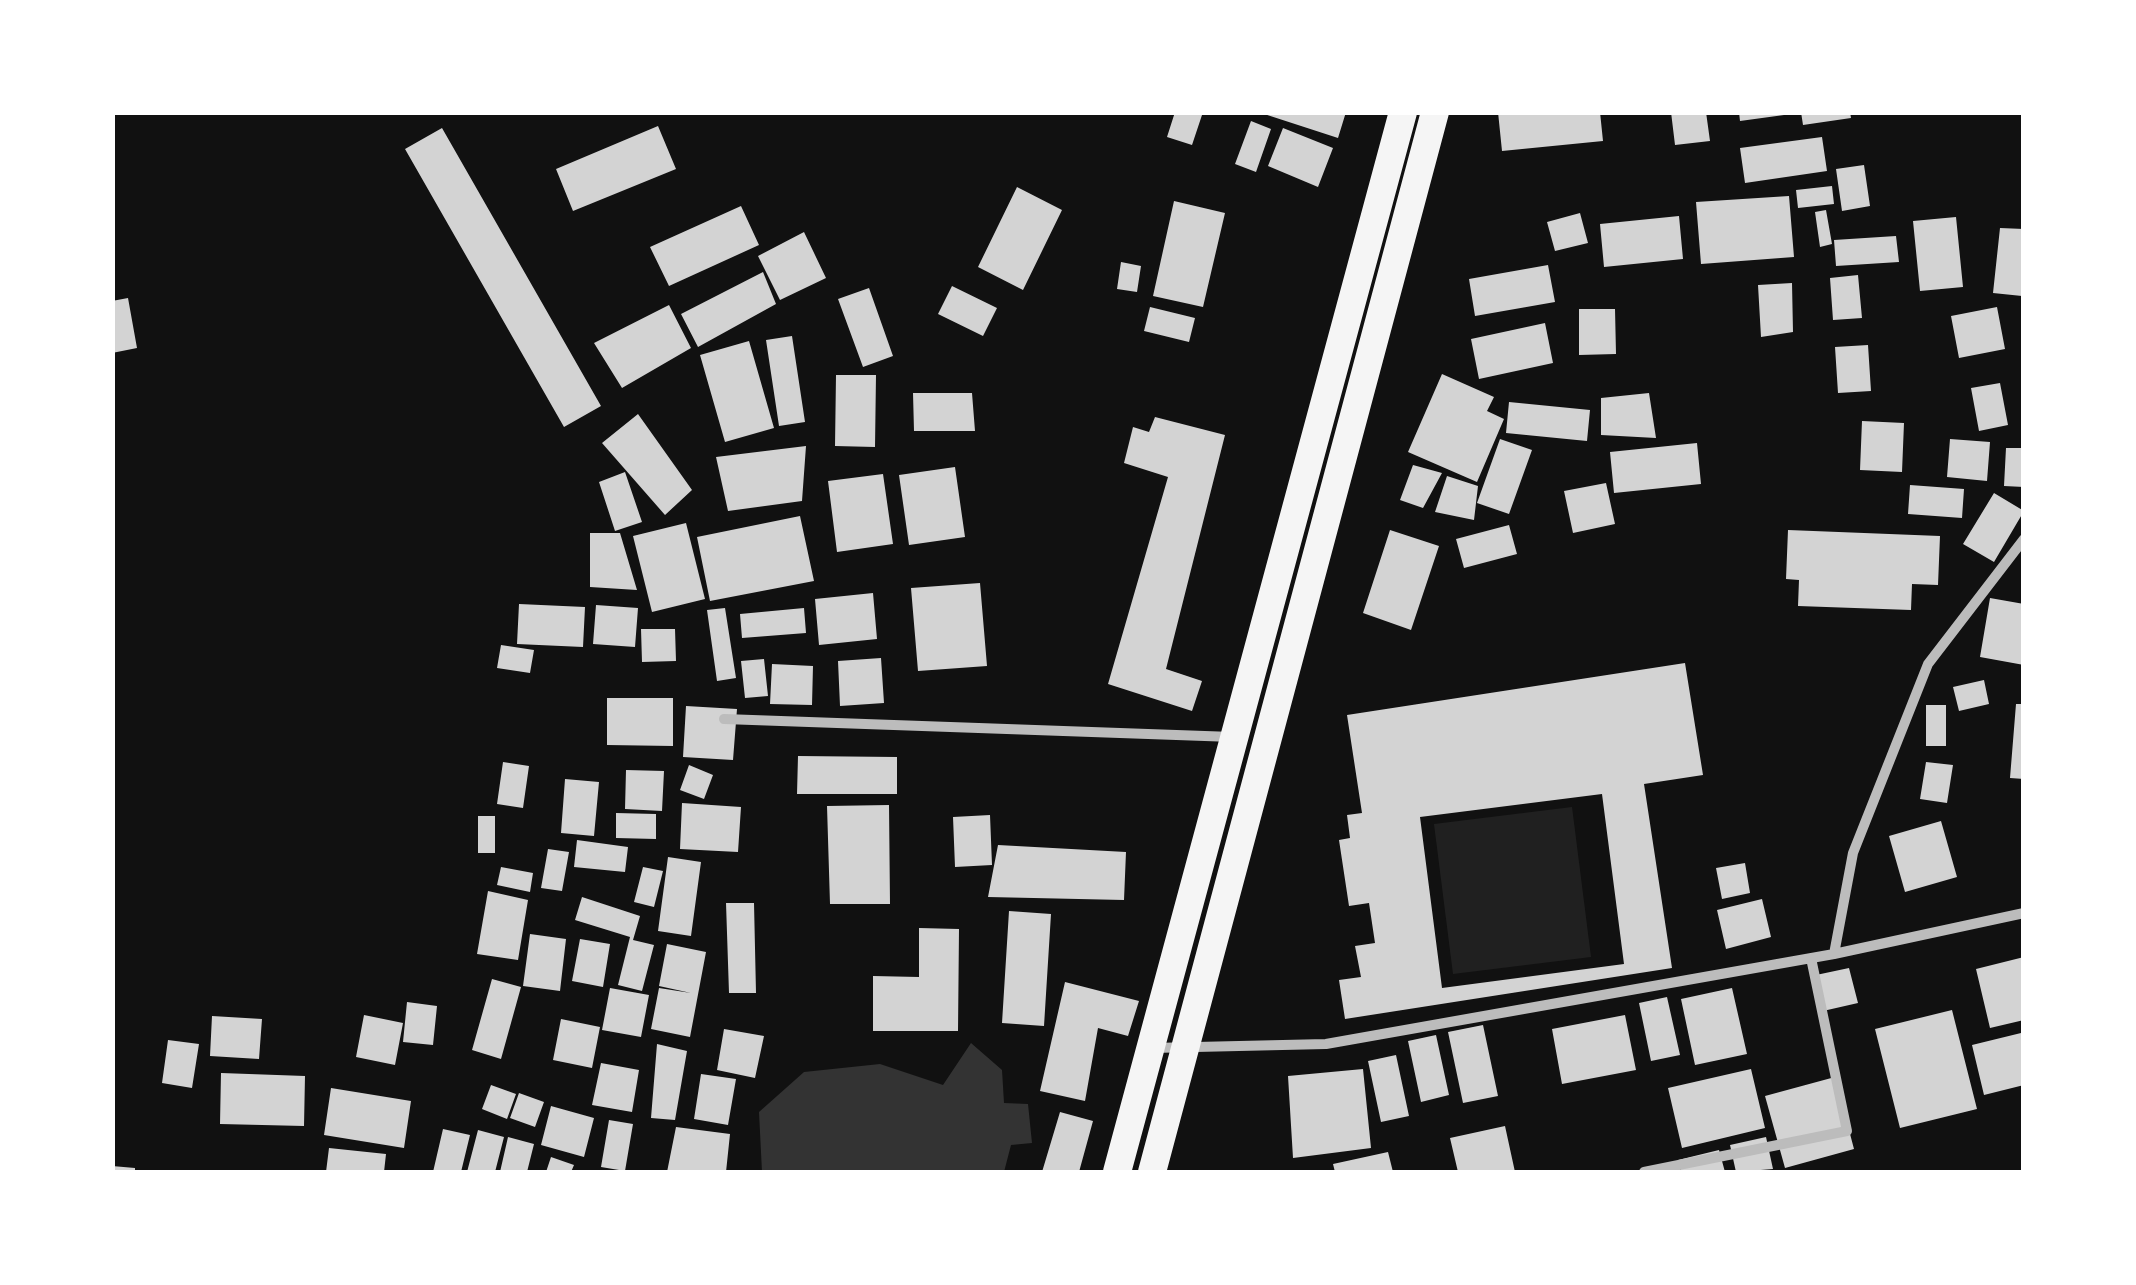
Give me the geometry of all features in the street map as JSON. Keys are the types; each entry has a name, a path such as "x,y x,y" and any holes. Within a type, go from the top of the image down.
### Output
{"highway":[{"path":"1117,1172 1402,112"},
{"path":"1152,1172 1436,112"}],"street":[{"path":"1834,954 1853,853 1928,664 2024,539"},
{"path":"724,719 1234,736"},
{"path":"1150,1048 1326,1044 1834,954 2024,914"},
{"path":"1644,1172 1846,1131 1811,958"}],"shaded area":[{"path":"1572,807 1591,957 1453,974 1434,824"},
{"path":"971,1043 1002,1070 1004,1103 1028,1104 1032,1143 1011,1145 1004,1172 762,1172 759,1112 804,1072 880,1064 943,1085"}],"building":[{"path":"1175,112 1203,112 1192,145 1167,137"},
{"path":"1258,112 1346,112 1338,138"},
{"path":"1498,112 1600,112 1603,141 1502,151"},
{"path":"1671,112 1706,112 1710,141 1675,145"},
{"path":"1739,112 1783,112 1784,115 1740,121"},
{"path":"1801,112 1850,112 1851,118 1803,125"},
{"path":"1251,121 1271,129 1256,172 1235,164"},
{"path":"658,126 676,169 573,211 556,169"},
{"path":"442,128 601,406 564,427 405,149"},
{"path":"1283,128 1333,148 1318,187 1268,166"},
{"path":"1822,137 1827,171 1745,183 1740,148"},
{"path":"1864,165 1870,206 1842,211 1836,169"},
{"path":"1832,186 1834,204 1798,208 1796,190"},
{"path":"1017,187 1062,210 1023,290 978,267"},
{"path":"1789,196 1794,257 1701,264 1696,202"},
{"path":"1174,201 1225,213 1203,307 1153,296"},
{"path":"741,206 759,245 669,286 650,247"},
{"path":"1826,210 1832,244 1820,247 1815,212"},
{"path":"1580,213 1588,243 1555,251 1547,222"},
{"path":"1679,216 1683,259 1604,267 1600,224"},
{"path":"1956,217 1963,287 1920,291 1913,221"},
{"path":"2000,228 2024,229 2022,296 1993,293"},
{"path":"804,232 826,278 780,300 758,256"},
{"path":"1896,236 1899,262 1836,266 1834,240"},
{"path":"1121,262 1141,266 1137,292 1117,289"},
{"path":"1548,265 1555,302 1475,316 1469,279"},
{"path":"763,272 776,304 698,347 681,314"},
{"path":"1858,275 1862,318 1833,320 1830,278"},
{"path":"1792,283 1793,332 1761,337 1758,285"},
{"path":"952,286 997,308 983,336 938,314"},
{"path":"869,288 893,356 863,367 838,299"},
{"path":"128,298 137,348 112,353 112,301"},
{"path":"669,305 691,348 622,388 594,343"},
{"path":"1150,307 1195,318 1189,342 1144,331"},
{"path":"1997,307 2005,349 1959,358 1951,316"},
{"path":"1579,309 1615,309 1616,354 1579,355"},
{"path":"1545,323 1553,363 1479,379 1471,339"},
{"path":"792,336 805,422 779,426 766,340"},
{"path":"749,341 774,428 725,442 700,355"},
{"path":"1868,345 1871,391 1838,393 1835,347"},
{"path":"1442,374 1494,397 1487,411 1504,419 1477,482 1408,452"},
{"path":"836,375 876,375 875,447 835,446"},
{"path":"2000,383 2008,425 1979,431 1971,388"},
{"path":"913,393 972,393 975,431 914,431"},
{"path":"1649,393 1656,438 1601,435 1601,398"},
{"path":"1509,402 1590,410 1587,441 1506,433"},
{"path":"638,414 692,490 665,515 602,443"},
{"path":"1155,417 1225,435 1166,669 1202,681 1192,711 1108,684 1168,477 1124,463 1133,427 1149,432"},
{"path":"1862,421 1904,423 1902,472 1860,470"},
{"path":"1500,439 1532,450 1509,514 1477,503"},
{"path":"1950,439 1990,442 1987,481 1947,477"},
{"path":"1697,443 1701,484 1614,493 1610,452"},
{"path":"806,446 802,501 728,511 716,457"},
{"path":"2006,448 2024,448 2024,487 2004,486"},
{"path":"1413,465 1442,473 1423,508 1400,500"},
{"path":"955,467 965,537 909,545 899,475"},
{"path":"625,472 642,522 615,531 599,482"},
{"path":"883,474 893,544 837,552 828,481"},
{"path":"1447,476 1478,486 1474,520 1435,512"},
{"path":"1606,483 1615,524 1573,533 1564,491"},
{"path":"1910,485 1964,489 1962,518 1908,514"},
{"path":"1994,493 2024,511 1994,562 1963,544"},
{"path":"800,516 814,581 710,601 697,537"},
{"path":"686,523 705,599 652,612 633,536"},
{"path":"1509,525 1517,554 1464,568 1456,539"},
{"path":"1390,530 1439,546 1411,630 1363,613"},
{"path":"1788,530 1940,536 1938,585 1912,584 1911,610 1798,606 1799,580 1786,579"},
{"path":"590,533 620,533 637,590 590,587"},
{"path":"980,583 987,666 918,671 911,588"},
{"path":"873,593 877,639 819,645 815,599"},
{"path":"1990,598 2024,604 2024,665 1980,657"},
{"path":"519,604 585,607 583,647 517,644"},
{"path":"596,605 638,608 635,647 593,644"},
{"path":"725,608 736,678 717,681 707,610"},
{"path":"804,608 806,633 742,638 740,614"},
{"path":"641,629 675,629 676,661 642,662"},
{"path":"501,645 534,650 530,673 497,668"},
{"path":"881,658 884,703 840,706 838,661"},
{"path":"764,659 768,696 745,698 741,661"},
{"path":"1685,663 1703,775 1644,784 1672,968 1345,1019 1339,980 1361,977 1355,946 1375,943 1369,903 1349,906 1339,840 1350,838 1347,815 1362,813 1347,715","holes":["1602,794 1624,964 1442,988 1420,817"]},
{"path":"772,664 813,666 812,705 770,704"},
{"path":"1984,680 1989,704 1959,711 1953,687"},
{"path":"607,698 673,698 673,746 607,745"},
{"path":"2016,704 2024,704 2024,779 2010,778"},
{"path":"1926,705 1946,705 1946,746 1926,746"},
{"path":"686,706 737,709 733,760 683,757"},
{"path":"798,756 897,757 897,794 797,794"},
{"path":"503,762 529,766 523,808 497,804"},
{"path":"1926,762 1953,765 1947,803 1920,799"},
{"path":"689,765 713,775 704,799 680,790"},
{"path":"626,770 664,771 662,811 625,809"},
{"path":"565,779 599,782 594,836 561,833"},
{"path":"682,803 741,807 738,852 680,849"},
{"path":"889,805 890,904 830,904 827,806"},
{"path":"616,813 656,814 656,839 616,838"},
{"path":"990,815 992,865 955,867 953,817"},
{"path":"478,816 495,816 495,853 478,853"},
{"path":"1941,821 1957,877 1905,892 1889,836"},
{"path":"577,840 628,847 625,872 574,867"},
{"path":"998,845 1126,852 1124,900 988,897"},
{"path":"548,849 569,852 562,891 541,888"},
{"path":"668,857 701,862 691,936 658,931"},
{"path":"1745,863 1750,893 1722,899 1716,868"},
{"path":"501,867 533,873 530,892 497,885"},
{"path":"643,867 663,871 654,907 634,902"},
{"path":"488,891 528,900 518,960 477,954"},
{"path":"582,897 640,916 633,940 654,945 642,991 618,985 630,937 575,920"},
{"path":"1762,899 1771,937 1726,949 1717,910"},
{"path":"726,903 754,903 756,993 729,993"},
{"path":"1009,911 1051,914 1044,1026 1002,1023"},
{"path":"919,928 959,929 958,1031 873,1031 873,976 919,977"},
{"path":"530,934 566,939 560,991 523,986"},
{"path":"580,939 610,944 603,987 572,981"},
{"path":"667,944 706,952 690,1037 651,1029 659,988 691,993 659,986"},
{"path":"2024,957 2024,1020 1990,1028 1976,969"},
{"path":"1849,968 1858,1003 1823,1011 1816,975"},
{"path":"492,979 521,987 501,1059 472,1050"},
{"path":"1065,982 1139,1001 1128,1036 1098,1028 1085,1101 1040,1091"},
{"path":"610,988 649,995 641,1037 602,1030"},
{"path":"1732,988 1747,1054 1695,1065 1681,999"},
{"path":"1667,997 1680,1055 1651,1061 1639,1003"},
{"path":"407,1002 437,1006 433,1045 403,1042"},
{"path":"1952,1010 1977,1109 1900,1128 1875,1029"},
{"path":"364,1015 403,1023 395,1065 356,1057"},
{"path":"1625,1015 1636,1070 1562,1084 1552,1029"},
{"path":"212,1016 262,1019 259,1059 210,1056"},
{"path":"561,1019 600,1027 592,1068 553,1060"},
{"path":"1483,1025 1498,1096 1463,1103 1448,1032"},
{"path":"724,1029 764,1036 755,1078 717,1070"},
{"path":"2021,1033 2024,1085 1984,1095 1972,1045"},
{"path":"1436,1035 1449,1095 1421,1102 1408,1041"},
{"path":"168,1040 199,1044 192,1088 162,1083"},
{"path":"657,1044 687,1051 675,1120 651,1118"},
{"path":"1396,1055 1409,1116 1381,1122 1368,1061"},
{"path":"601,1063 639,1070 632,1112 592,1105"},
{"path":"1363,1069 1371,1148 1293,1158 1288,1076"},
{"path":"1751,1069 1765,1128 1682,1148 1668,1088"},
{"path":"221,1073 305,1076 304,1126 220,1124"},
{"path":"701,1074 736,1079 728,1125 694,1119"},
{"path":"1835,1077 1854,1149 1785,1168 1765,1096"},
{"path":"491,1085 516,1094 507,1119 482,1109"},
{"path":"331,1088 411,1101 404,1148 324,1135"},
{"path":"519,1093 544,1102 535,1127 510,1118"},
{"path":"551,1106 594,1118 584,1157 541,1145"},
{"path":"1060,1112 1093,1121 1079,1172 1042,1172"},
{"path":"609,1120 633,1124 625,1171 601,1167"},
{"path":"1505,1126 1515,1172 1458,1172 1450,1138"},
{"path":"676,1127 730,1134 726,1172 667,1172"},
{"path":"443,1129 470,1135 461,1172 433,1172"},
{"path":"478,1130 504,1137 495,1172 467,1172"},
{"path":"508,1137 534,1144 527,1172 500,1172"},
{"path":"1766,1137 1773,1169 1736,1172 1730,1145"},
{"path":"329,1148 386,1154 384,1172 326,1172"},
{"path":"1719,1150 1725,1172 1681,1172 1678,1160"},
{"path":"1388,1152 1393,1172 1335,1172 1333,1164"},
{"path":"551,1157 574,1165 571,1172 546,1172"},
{"path":"112,1166 135,1168 135,1172 112,1172"}]}
